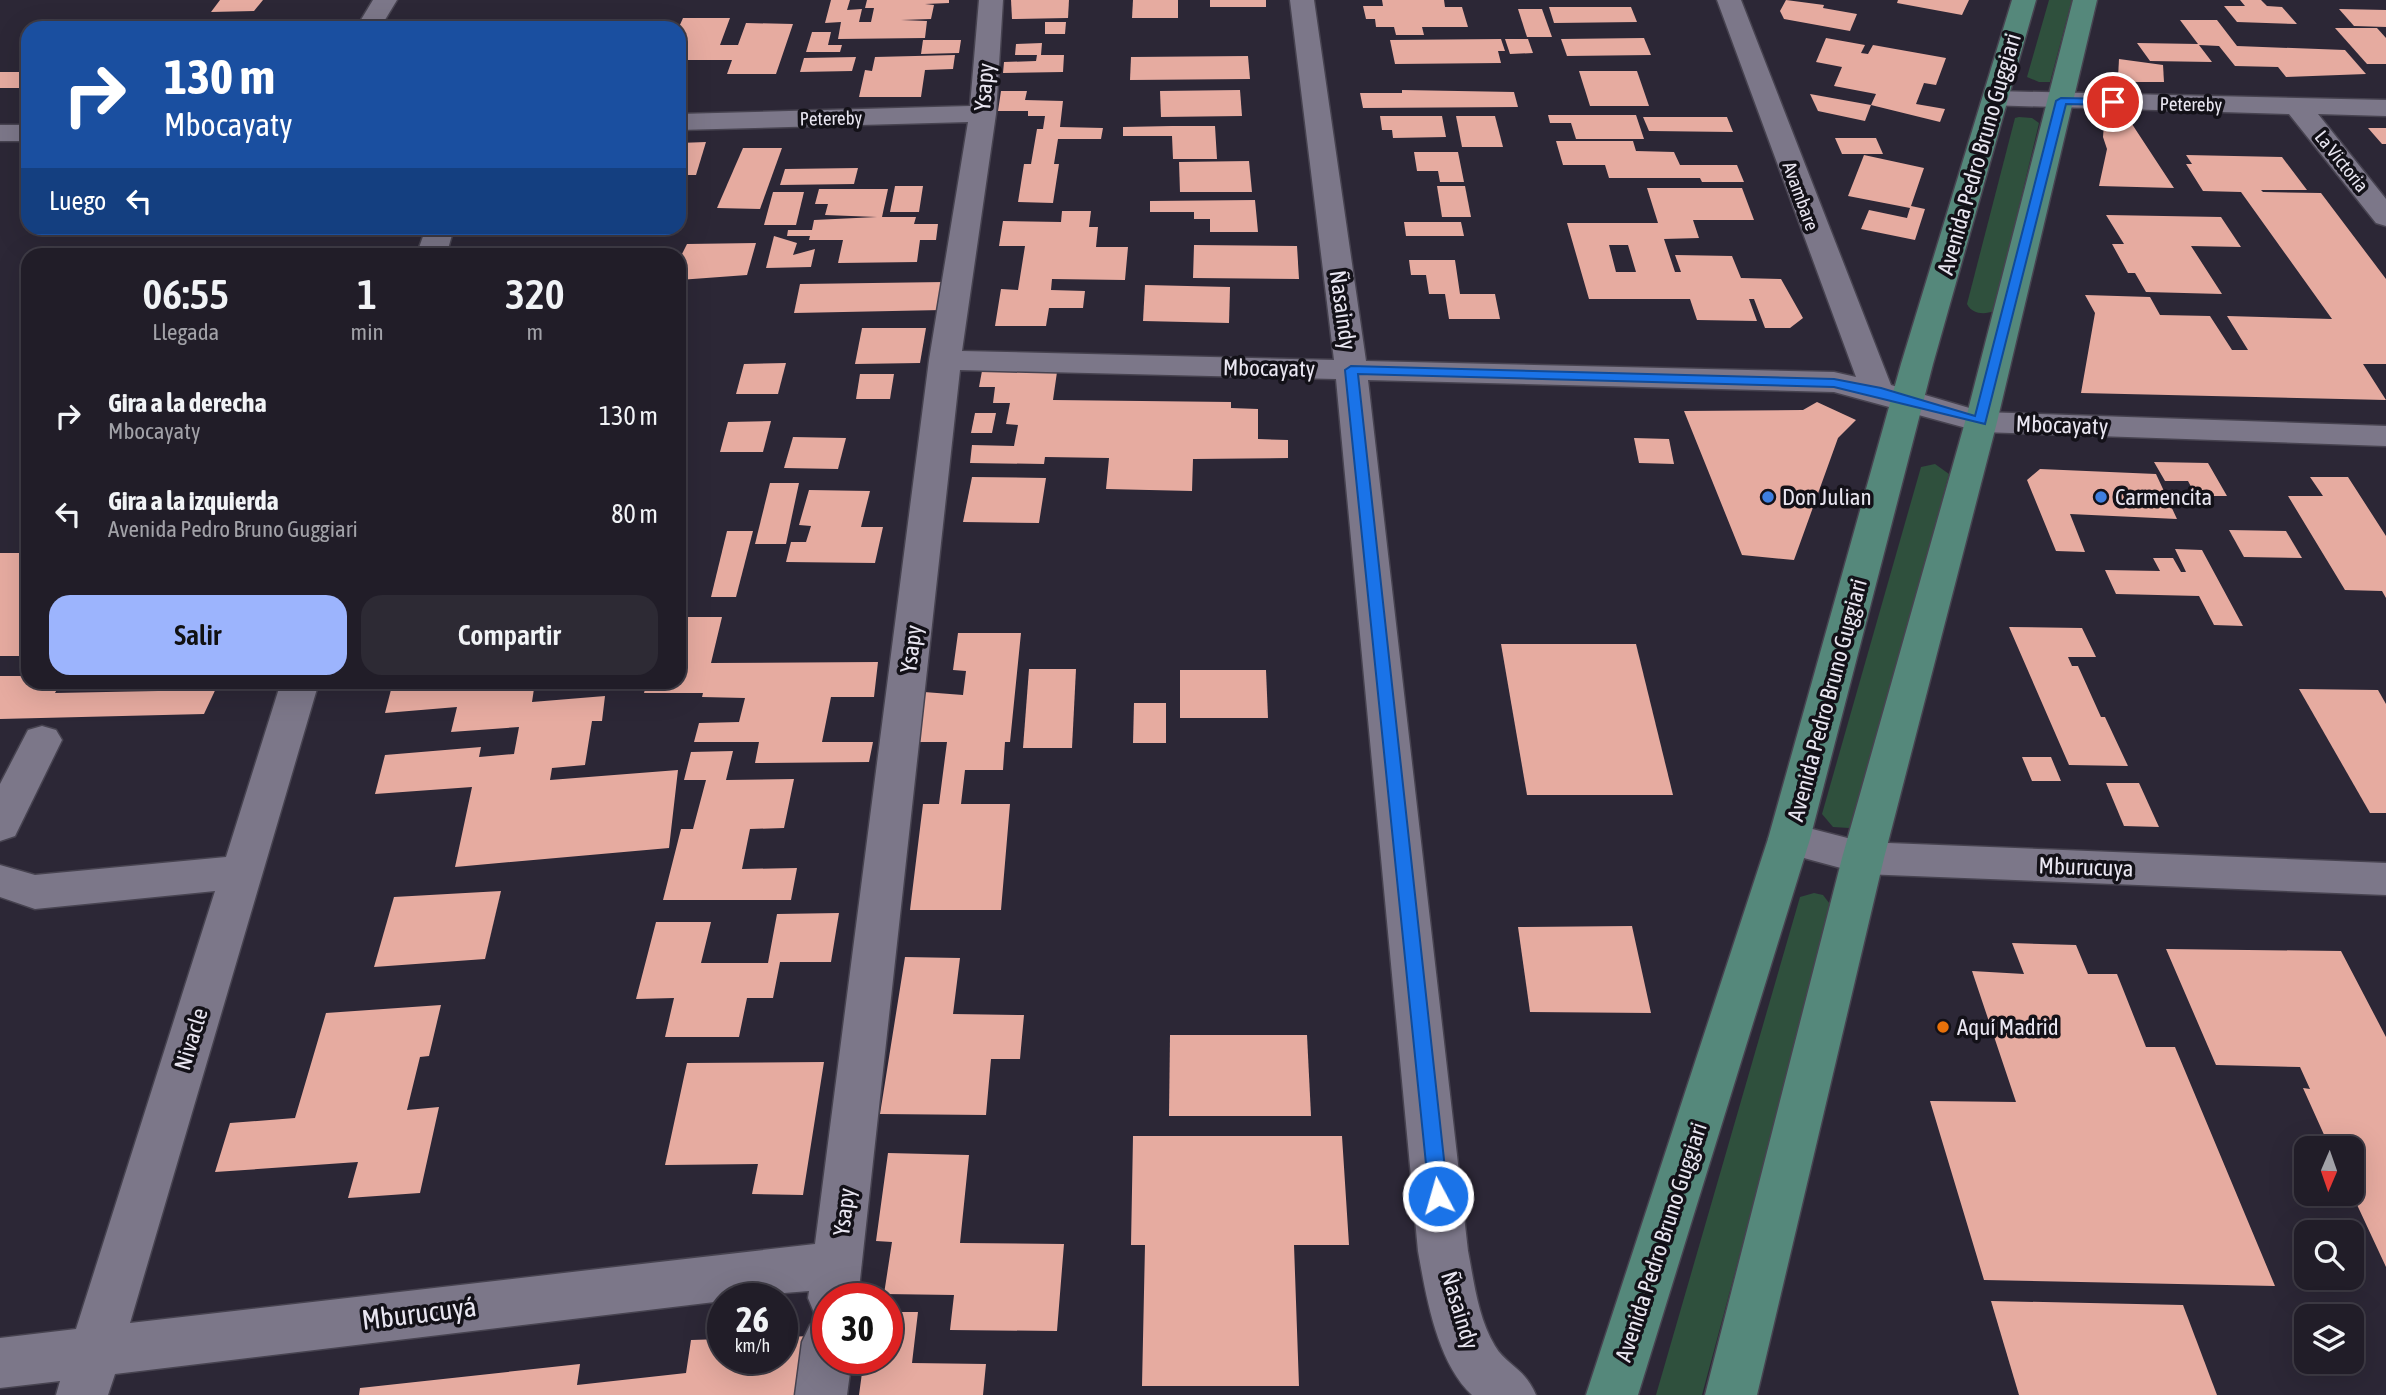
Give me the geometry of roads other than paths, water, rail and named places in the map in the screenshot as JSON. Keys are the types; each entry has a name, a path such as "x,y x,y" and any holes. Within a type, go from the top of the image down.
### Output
{"main road":[{"name":"Avenida Pedro Bruno Guggiari","path":"1612,1395 1789,839 1893,396 1917,364 2024,0"},
{"path":"1731,1395 1863,858 1980,422 2085,0"}],"street":[{"path":"372,21 385,0"},
{"name":"Ysapy","path":"836,1281 945,360 982,114 991,0"},
{"name":"Ñasaindy","path":"1302,0 1351,370 1443,1251 1453,1304 1476,1364 1510,1395"},
{"name":"Avambare","path":"1728,0 1893,396"},
{"name":"Petereby","path":"1996,99 2386,108"},
{"name":"La Victoria","path":"2297,106 2386,216"},
{"name":"Petereby","path":"686,122 982,114"},
{"path":"0,133 21,133"},
{"name":"Mbocayaty","path":"945,360 1834,383 1893,396 1980,422 2386,436"},
{"name":"Nivacle","path":"88,1373 298,689"},
{"path":"0,825 42,740"},
{"name":"Mburucuya","path":"1789,839 1863,858 2386,879"},
{"path":"0,881 34,892 242,872"},
{"name":"Mburucuyá","path":"0,1363 88,1373 836,1281"},
{"path":"821,1395 824,1374"}],"place":[{"name":"Don Julian","path":"1768,497"},
{"name":"Carmencita","path":"2101,497"},
{"name":"Aquí Madrid","path":"1943,1027"}]}
